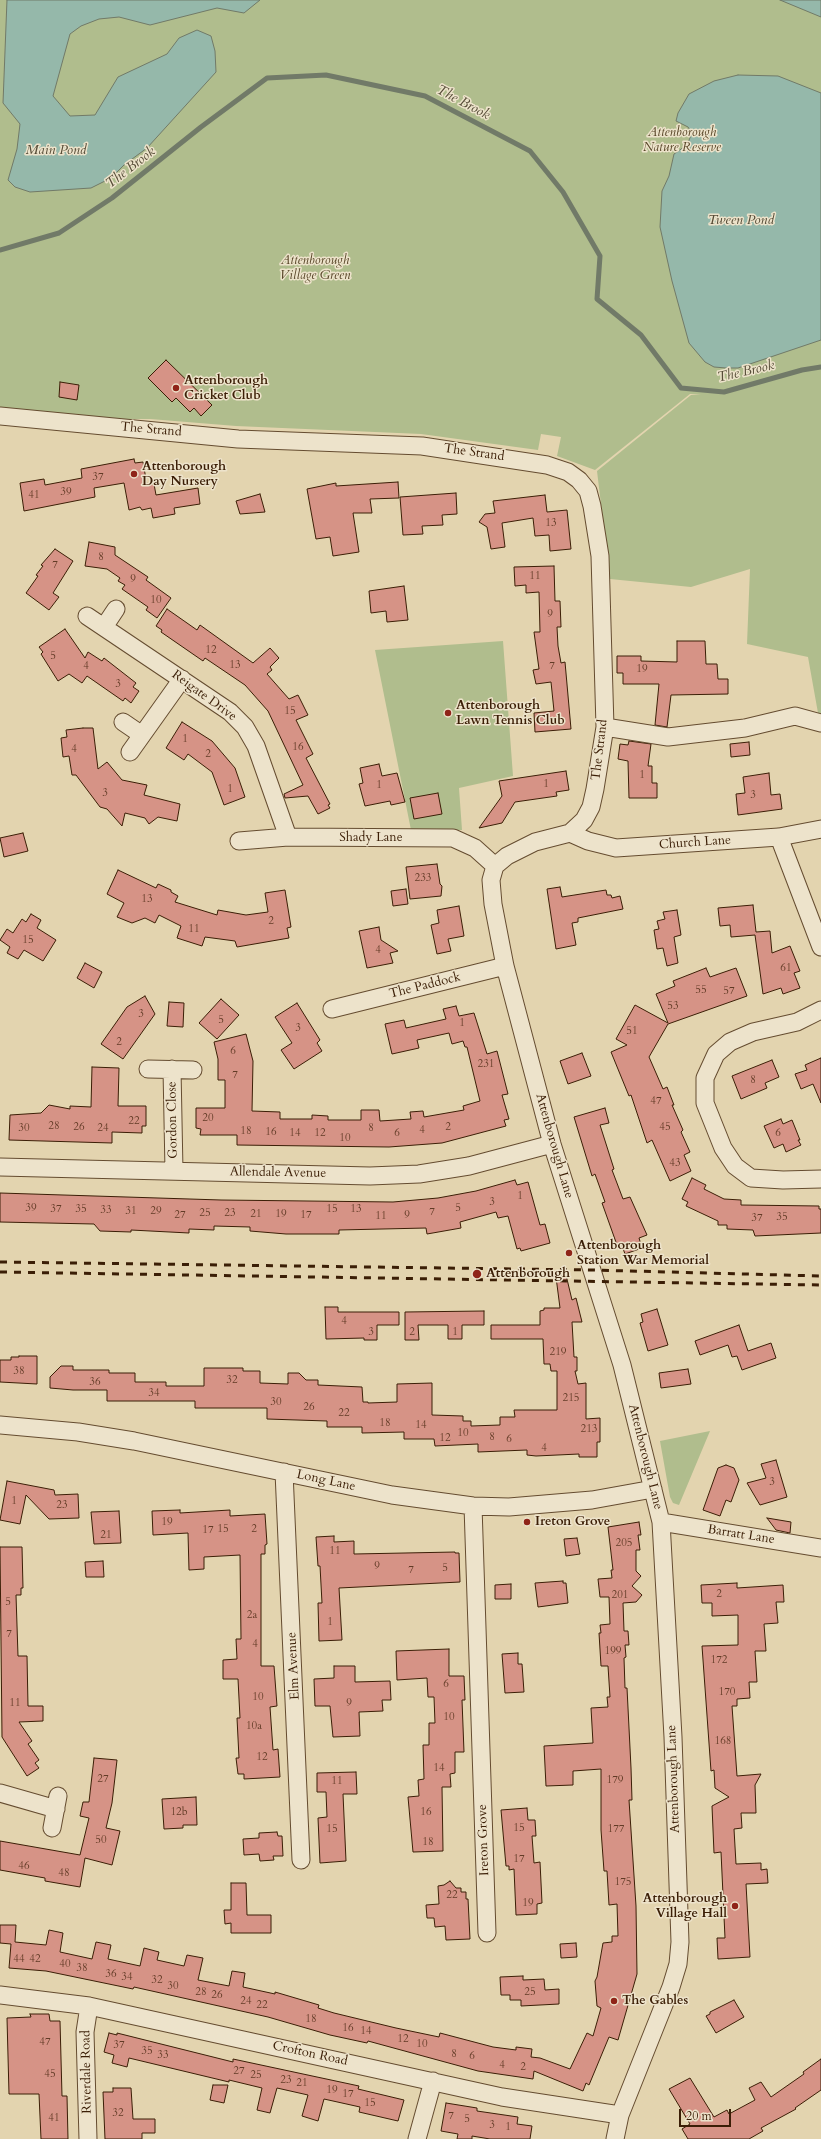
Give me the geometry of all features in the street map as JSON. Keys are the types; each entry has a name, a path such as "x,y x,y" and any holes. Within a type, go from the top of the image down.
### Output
{"street":[{"name":"The Strand","path":"0,416 238,439 422,446 529,461 568,472 579,480 588,491 592,506 600,556 605,727 591,807 584,820 570,833"},
{"path":"104,627 116,608"},
{"name":"Reigate Drive","path":"87,616 230,712 245,727 258,753 288,837"},
{"path":"130,752 182,679"},
{"path":"605,727 668,737 745,728 796,716 821,723"},
{"path":"123,722 142,736"},
{"name":"Church Lane","path":"570,833 588,841 616,848 779,837 821,829"},
{"path":"495,866 507,856 521,848 570,833"},
{"name":"Shady Lane","path":"239,841 288,837 453,838 475,848 495,866"},
{"path":"779,837 821,947"},
{"name":"Attenborough Lane","path":"495,866 492,880 493,904 505,966 552,1144 622,1365 661,1522 673,1737 679,1949 678,1964 671,1987 620,2114 615,2139"},
{"name":"The Paddock","path":"339,1003 505,966"},
{"path":"821,1010 797,1022 753,1032 730,1042 716,1054 706,1078 705,1103 723,1148 735,1166 751,1178 783,1180 821,1179"},
{"name":"Gordon Close","path":"148,1069 193,1070"},
{"name":"Gordon Close","path":"172,1069 174,1171"},
{"name":"Allendale Avenue","path":"0,1167 370,1176 419,1174 469,1166 552,1144"},
{"name":"Long Lane","path":"0,1425 78,1432 134,1441 392,1495 473,1506 509,1507 592,1500 653,1489"},
{"name":"Elm Avenue","path":"284,1472 298,1741 301,1860"},
{"name":"Ireton Grove","path":"473,1506 487,1933"},
{"name":"Barratt Lane","path":"661,1522 821,1548"},
{"path":"0,1793 57,1802 52,1828"},
{"name":"Crofton Road","path":"0,1994 89,2006 502,2097 620,2114"},
{"name":"Riverdale Road","path":"88,2139 85,2032 89,2006"},
{"path":"417,2139 433,2081"}],"green space":[{"path":"0,0 821,0 821,714 818,713 808,657 747,644 750,569 691,587 610,579 597,471 691,395 701,394 690,394 595,470 557,456 561,437 541,434 538,450 421,434 236,426 150,419 116,419 0,409"},
{"name":"Attenborough Lawn Tennis Club","path":"503,641 513,776 459,788 462,830 411,830 375,650"},
{"path":"710,1431 679,1505 673,1503 670,1497 660,1441"}],"water":[{"name":"Main Pond","path":"7,0 260,0 244,13 217,8 150,25 119,17 99,19 81,26 70,34 53,96 70,116 95,115 118,77 167,54 179,38 197,30 211,36 215,51 216,72 147,148 124,165 111,178 91,188 30,192 15,187 8,180 17,149 20,124 3,103"},
{"path":"780,0 821,0 821,17"},
{"name":"Tween Pond","path":"738,75 778,76 821,93 821,340 738,368 726,368 714,367 705,362 689,343 672,281 660,227 662,191 669,176 674,154 687,145 692,133 688,127 676,121 678,113 689,94 714,81"}],"building":[{"name":"Attenborough Cricket Club","path":"166,360 212,405 201,416 194,408 190,412 176,398 172,402 148,378"},
{"path":"60,382 79,385 77,400 59,397"},
{"path":"134,459 135,463 143,462 147,485 154,484 156,495 198,488 200,504 174,508 175,514 153,518 151,508 142,510 140,507 129,510 124,483 94,488 95,497 24,511 20,483 44,479 45,485 82,478 81,469"},
{"path":"398,482 399,498 370,499 372,513 353,513 359,552 333,556 330,537 316,539 307,489 336,483 336,486"},
{"path":"456,493 457,514 442,515 443,525 422,526 423,534 403,535 400,497"},
{"path":"260,494 265,512 240,514 236,501"},
{"path":"545,495 547,512 567,510 571,549 550,551 549,535 535,536 533,518 502,523 505,547 491,549 487,527 479,522 485,514 495,513 493,501"},
{"path":"89,542 115,547 115,555 148,577 146,580 171,598 157,618 146,610 148,607 122,589 125,585 118,581 120,578 107,569 85,566"},
{"path":"55,549 73,561 53,593 59,597 49,610 26,593 38,576 36,575 43,566 41,565"},
{"path":"554,566 555,601 560,601 561,627 557,627 558,646 561,663 565,662 571,729 535,732 534,713 554,711 551,682 536,684 533,670 539,669 534,632 540,632 539,592 526,593 526,585 515,586 514,567"},
{"path":"404,586 408,620 387,622 386,611 371,613 369,591"},
{"path":"167,609 197,630 200,625 253,663 270,648 279,658 270,667 272,670 267,674 289,699 298,695 308,715 296,720 313,754 306,758 330,804 328,805 330,808 318,814 308,796 285,798 284,794 303,785 268,711 245,685 205,658 203,661 161,632 162,630 156,626"},
{"path":"65,629 85,658 88,652 102,661 104,658 136,683 133,687 139,691 131,703 125,698 123,701 87,676 82,683 69,674 58,681 41,654 43,652 39,647"},
{"path":"677,641 705,641 706,664 717,664 718,679 728,679 728,694 671,695 667,727 655,725 659,684 623,684 623,673 617,673 617,656 641,656 641,661 677,662"},
{"path":"182,722 212,741 235,768 245,797 224,805 212,772 188,754 184,760 166,748"},
{"path":"93,728 98,769 107,762 122,780 147,785 144,795 180,804 177,821 158,817 149,824 145,818 125,813 122,826 107,809 100,807 76,775 72,775 69,756 63,757 61,738 67,737 66,730"},
{"path":"629,741 651,744 648,766 652,766 652,783 657,783 657,798 629,798 628,761 618,759 620,744 628,745"},
{"path":"749,742 750,755 731,757 730,744"},
{"path":"379,764 382,776 397,773 405,802 391,805 390,801 365,806 359,784 363,783 360,768"},
{"path":"566,771 569,790 556,792 557,796 515,802 502,823 479,828 502,796 499,781"},
{"path":"769,773 771,795 780,794 782,809 738,815 736,794 745,793 743,777"},
{"path":"438,793 442,814 414,819 410,798"},
{"path":"23,833 28,851 4,857 0,838"},
{"path":"437,864 440,884 442,886 441,896 410,899 406,867"},
{"path":"118,870 156,888 158,884 171,890 171,892 178,896 175,902 217,915 218,910 246,915 268,912 265,893 285,890 291,927 287,928 289,938 237,947 235,941 205,937 202,946 177,938 181,926 159,915 155,923 145,918 132,923 117,917 124,903 107,894"},
{"path":"560,887 562,897 606,890 607,895 611,895 612,898 620,896 623,909 578,918 578,922 572,923 576,945 556,949 547,889"},
{"path":"406,889 408,904 393,906 391,891"},
{"path":"753,905 756,932 770,931 772,953 790,946 800,971 794,973 800,988 783,994 781,988 763,994 755,935 731,937 730,925 720,926 718,908"},
{"path":"459,906 464,936 448,939 451,951 437,954 431,925 439,923 437,910"},
{"path":"677,910 681,935 674,937 678,963 667,966 663,948 657,949 654,930 659,929 657,921 665,919 663,912"},
{"path":"31,914 41,920 37,928 56,940 43,961 24,950 18,959 7,953 10,947 0,940 7,929 13,933 22,919 26,922"},
{"path":"379,927 381,940 398,951 390,953 393,963 367,968 359,931"},
{"path":"85,963 102,972 94,988 77,978"},
{"path":"706,968 710,977 736,968 747,996 668,1024 649,1057 663,1089 667,1087 674,1105 672,1105 683,1130 681,1132 690,1152 684,1155 691,1171 670,1181 652,1140 647,1143 631,1095 629,1096 611,1052 627,1045 616,1039 635,1005 668,1023 656,994 675,986 673,981"},
{"path":"145,996 155,1014 123,1059 101,1044 127,1007"},
{"path":"221,999 239,1015 217,1039 199,1023"},
{"path":"169,1002 184,1003 183,1027 167,1026"},
{"path":"297,1003 320,1040 317,1043 322,1051 294,1069 281,1050 292,1043 275,1017"},
{"path":"456,1006 459,1016 474,1013 487,1054 497,1051 508,1094 502,1095 509,1119 504,1120 506,1126 442,1143 389,1147 237,1145 237,1135 200,1135 201,1129 196,1128 196,1108 225,1108 225,1080 218,1080 218,1059 214,1042 246,1034 253,1061 252,1111 280,1112 280,1119 312,1119 312,1115 328,1116 328,1120 361,1120 361,1110 379,1110 380,1121 411,1119 410,1112 423,1111 424,1117 464,1110 463,1106 480,1101 467,1047 465,1047 463,1041 452,1044 449,1033 417,1040 419,1048 392,1054 385,1024 404,1020 406,1028 446,1019 443,1009"},
{"path":"582,1053 591,1076 568,1084 560,1061"},
{"path":"821,1058 821,1103 813,1084 801,1089 795,1074 807,1070 805,1065"},
{"path":"772,1060 779,1077 765,1083 767,1088 741,1099 732,1076"},
{"path":"92,1067 119,1068 118,1106 146,1106 146,1126 142,1126 142,1133 112,1132 112,1143 9,1140 10,1115 41,1113 49,1105 70,1109 70,1106 91,1107"},
{"path":"605,1108 609,1123 600,1125 614,1169 612,1170 623,1199 630,1197 647,1235 639,1238 642,1248 625,1254 621,1243 617,1245 602,1203 605,1202 595,1174 592,1176 574,1117"},
{"path":"781,1119 783,1124 792,1120 801,1145 786,1152 783,1144 774,1148 764,1126"},
{"path":"692,1178 706,1185 704,1189 724,1199 741,1200 741,1205 819,1206 819,1209 821,1209 821,1233 755,1236 753,1230 727,1229 727,1225 718,1225 718,1221 686,1206 688,1202 682,1199"},
{"path":"515,1180 517,1185 528,1182 540,1225 545,1224 550,1243 521,1251 520,1248 517,1249 508,1216 498,1218 496,1212 460,1222 461,1228 427,1234 426,1228 339,1230 339,1234 286,1234 250,1231 250,1227 214,1226 214,1230 189,1229 189,1233 131,1230 131,1232 100,1231 94,1224 0,1222 0,1193 221,1200 393,1202 438,1198 476,1191"},
{"path":"566,1275 572,1300 576,1298 582,1322 572,1322 574,1357 577,1357 577,1371 575,1371 578,1384 586,1383 586,1419 600,1418 600,1442 597,1442 597,1457 579,1457 579,1454 536,1456 527,1455 527,1450 478,1452 478,1444 435,1446 434,1439 404,1439 404,1432 362,1433 362,1427 327,1427 327,1421 267,1419 267,1408 195,1408 195,1401 107,1401 107,1390 50,1388 50,1377 61,1366 73,1366 73,1370 109,1370 109,1373 135,1373 135,1382 166,1382 166,1386 204,1386 204,1368 243,1368 243,1371 260,1371 260,1383 288,1384 288,1373 299,1373 306,1380 318,1380 318,1385 362,1387 363,1402 368,1403 397,1402 397,1384 432,1383 432,1415 463,1416 463,1421 471,1421 471,1426 500,1425 500,1417 515,1417 514,1410 557,1410 557,1371 551,1371 550,1364 544,1364 543,1339 491,1339 491,1325 540,1325 540,1311 544,1310 544,1308 560,1308 556,1277"},
{"path":"325,1307 338,1307 338,1312 399,1312 399,1325 377,1325 377,1340 364,1340 364,1338 326,1339"},
{"path":"657,1309 668,1345 648,1351 640,1323 643,1322 641,1314"},
{"path":"484,1311 484,1325 462,1325 462,1339 448,1339 448,1325 418,1325 419,1340 405,1340 405,1312"},
{"path":"739,1325 748,1351 771,1343 776,1358 742,1370 737,1356 732,1357 728,1345 700,1355 695,1341"},
{"path":"37,1356 37,1384 0,1382 0,1360 11,1360 11,1357"},
{"path":"688,1369 691,1384 661,1388 659,1373"},
{"path":"776,1460 787,1497 760,1505 747,1483 766,1478 761,1464"},
{"path":"726,1465 734,1468 739,1480 731,1502 726,1500 720,1516 703,1510 718,1468"},
{"path":"7,1481 54,1490 55,1495 78,1494 79,1518 49,1519 26,1495 20,1524 0,1520"},
{"path":"180,1510 180,1513 230,1510 230,1516 265,1514 267,1544 265,1545 265,1554 261,1554 261,1666 274,1666 277,1706 270,1707 273,1750 278,1749 280,1777 244,1779 244,1774 238,1774 236,1758 239,1758 237,1718 240,1718 238,1679 223,1679 223,1660 237,1659 236,1639 241,1639 240,1555 204,1557 204,1569 189,1570 188,1533 153,1535 152,1511"},
{"path":"119,1511 121,1543 94,1544 91,1512"},
{"path":"767,1518 791,1522 790,1533 776,1530"},
{"path":"639,1522 641,1535 638,1535 640,1550 636,1550 636,1571 641,1576 632,1586 642,1595 636,1602 623,1603 624,1631 628,1631 629,1645 625,1645 626,1657 624,1658 631,1768 632,1800 629,1800 636,1906 637,1974 618,2040 609,2037 589,2085 586,2083 583,2091 534,2071 533,2079 478,2071 368,2041 367,2043 330,2035 268,2017 134,1987 133,1989 46,1971 9,1968 11,1944 0,1943 0,1925 16,1925 15,1942 46,1945 49,1930 63,1933 60,1952 92,1959 96,1942 111,1945 108,1959 140,1966 144,1948 159,1952 157,1960 184,1966 187,1955 203,1958 198,1980 229,1986 232,1971 245,1973 243,1987 275,1994 275,1992 319,2005 318,2008 334,2013 396,2028 439,2037 440,2033 493,2047 516,2050 516,2047 532,2049 531,2057 540,2058 570,2069 587,2033 593,2036 601,2008 597,2006 595,1981 603,1943 612,1942 612,1936 618,1936 617,1904 609,1905 607,1871 604,1871 601,1830 601,1769 573,1771 573,1785 546,1786 544,1746 593,1743 591,1708 608,1707 607,1697 610,1697 608,1666 601,1666 599,1633 601,1633 600,1625 610,1624 609,1597 600,1597 598,1579 612,1578 611,1570 613,1570 608,1527"},
{"path":"334,1536 334,1542 354,1541 354,1554 459,1553 460,1582 339,1588 342,1640 319,1641 318,1603 322,1603 320,1566 318,1566 316,1537"},
{"path":"577,1538 580,1554 566,1556 564,1539"},
{"path":"0,1547 22,1547 23,1588 21,1588 21,1595 16,1595 18,1656 27,1656 28,1706 43,1706 43,1721 19,1722 32,1741 28,1744 39,1760 35,1763 39,1768 27,1776 2,1737"},
{"path":"103,1561 104,1577 86,1577 85,1562"},
{"path":"563,1581 563,1583 566,1583 568,1603 538,1607 535,1583"},
{"path":"737,1583 737,1588 783,1585 784,1602 776,1602 778,1623 764,1624 766,1651 755,1651 757,1682 749,1682 750,1698 737,1699 737,1706 732,1706 737,1776 761,1774 755,1785 756,1813 741,1813 742,1828 734,1829 736,1864 761,1863 761,1870 767,1869 768,1883 746,1884 750,1957 718,1959 717,1938 725,1938 721,1852 714,1853 712,1806 729,1797 715,1788 714,1770 711,1771 702,1646 738,1645 738,1615 712,1616 712,1603 702,1603 701,1585"},
{"path":"511,1584 511,1599 495,1599 495,1585"},
{"path":"449,1649 449,1676 464,1676 465,1700 462,1700 464,1752 455,1752 455,1773 450,1774 451,1787 442,1787 443,1851 413,1852 408,1797 419,1796 418,1780 424,1779 423,1745 429,1745 429,1723 435,1723 434,1697 428,1697 427,1678 397,1680 396,1651"},
{"path":"518,1653 518,1664 522,1664 524,1692 505,1693 502,1654"},
{"path":"334,1666 355,1666 355,1682 390,1681 391,1700 382,1700 383,1711 359,1712 360,1736 333,1737 330,1706 315,1706 314,1679 334,1678"},
{"path":"94,1758 117,1760 112,1803 106,1828 120,1831 112,1865 85,1858 80,1887 45,1881 45,1878 0,1870 0,1841 80,1855 89,1818 80,1816 83,1802 89,1802"},
{"path":"356,1772 357,1794 343,1794 346,1861 320,1863 318,1818 327,1817 326,1792 317,1792 317,1773"},
{"path":"196,1797 197,1825 183,1825 183,1828 164,1829 162,1799"},
{"path":"527,1808 528,1820 535,1820 536,1836 532,1836 534,1863 540,1862 542,1903 537,1904 537,1914 516,1915 514,1869 509,1870 509,1866 506,1866 501,1810"},
{"path":"277,1832 278,1836 282,1836 283,1856 273,1856 274,1860 260,1861 259,1854 244,1855 243,1839 259,1838 259,1833"},
{"path":"450,1881 456,1888 461,1888 461,1892 466,1892 466,1899 468,1899 470,1939 446,1940 445,1926 435,1927 434,1918 427,1918 426,1905 439,1904 438,1886 444,1885"},
{"path":"231,1883 246,1883 247,1915 271,1915 271,1933 231,1933 231,1923 225,1924 224,1910 231,1910"},
{"path":"576,1943 577,1957 561,1958 560,1944"},
{"path":"523,1976 523,1980 544,1979 545,1990 559,1989 559,2004 521,2006 521,2000 510,2000 510,1995 501,1995 500,1977"},
{"path":"734,2000 744,2017 716,2033 706,2016 710,2014 710,2012"},
{"path":"30,2014 49,2014 50,2021 60,2021 62,2096 67,2096 68,2139 41,2139 39,2094 9,2094 7,2018 31,2017"},
{"path":"109,2033 117,2035 117,2033 233,2062 233,2059 359,2086 358,2089 404,2100 398,2121 359,2112 360,2107 324,2099 318,2121 302,2116 308,2095 277,2088 270,2113 257,2110 262,2088 229,2080 229,2082 129,2058 127,2067 112,2063 114,2055 104,2052"},
{"path":"821,2059 821,2090 795,2108 796,2109 761,2128 763,2131 749,2139 688,2139 682,2129 690,2124 669,2089 690,2078 714,2117 727,2110 729,2114 755,2100 749,2088 761,2082 771,2097 804,2074 803,2072"},
{"path":"213,2085 228,2085 224,2103 210,2100"},
{"path":"113,2088 131,2088 133,2119 155,2119 155,2133 142,2133 142,2139 105,2139 103,2092 113,2092"},
{"path":"446,2103 477,2108 477,2111 518,2117 517,2124 532,2126 530,2139 490,2139 472,2136 472,2139 457,2139 458,2134 441,2131"}],"waterway":[{"name":"The Brook","path":"0,250 59,233 112,198 201,127 267,78 326,75 425,96 530,151 563,192 600,256 597,299 641,335 681,388 724,392 802,370 821,367"}],"railway":[{"path":"0,1262 592,1270 821,1276"},
{"path":"0,1272 821,1285"}],"place":[{"name":"Attenborough Cricket Club","path":"176,388"},
{"name":"Attenborough Day Nursery","path":"134,474"},
{"name":"Attenborough Lawn Tennis Club","path":"448,713"},
{"name":"Attenborough Station War Memorial","path":"569,1253"},
{"name":"Attenborough","path":"477,1274"},
{"name":"Ireton Grove","path":"527,1522"},
{"name":"Attenborough Village Hall","path":"735,1906"},
{"name":"The Gables","path":"614,2001"}],"park label":[{"name":"Attenborough Nature Reserve","path":"682,140"},
{"name":"Attenborough Village Green","path":"315,268"}]}
